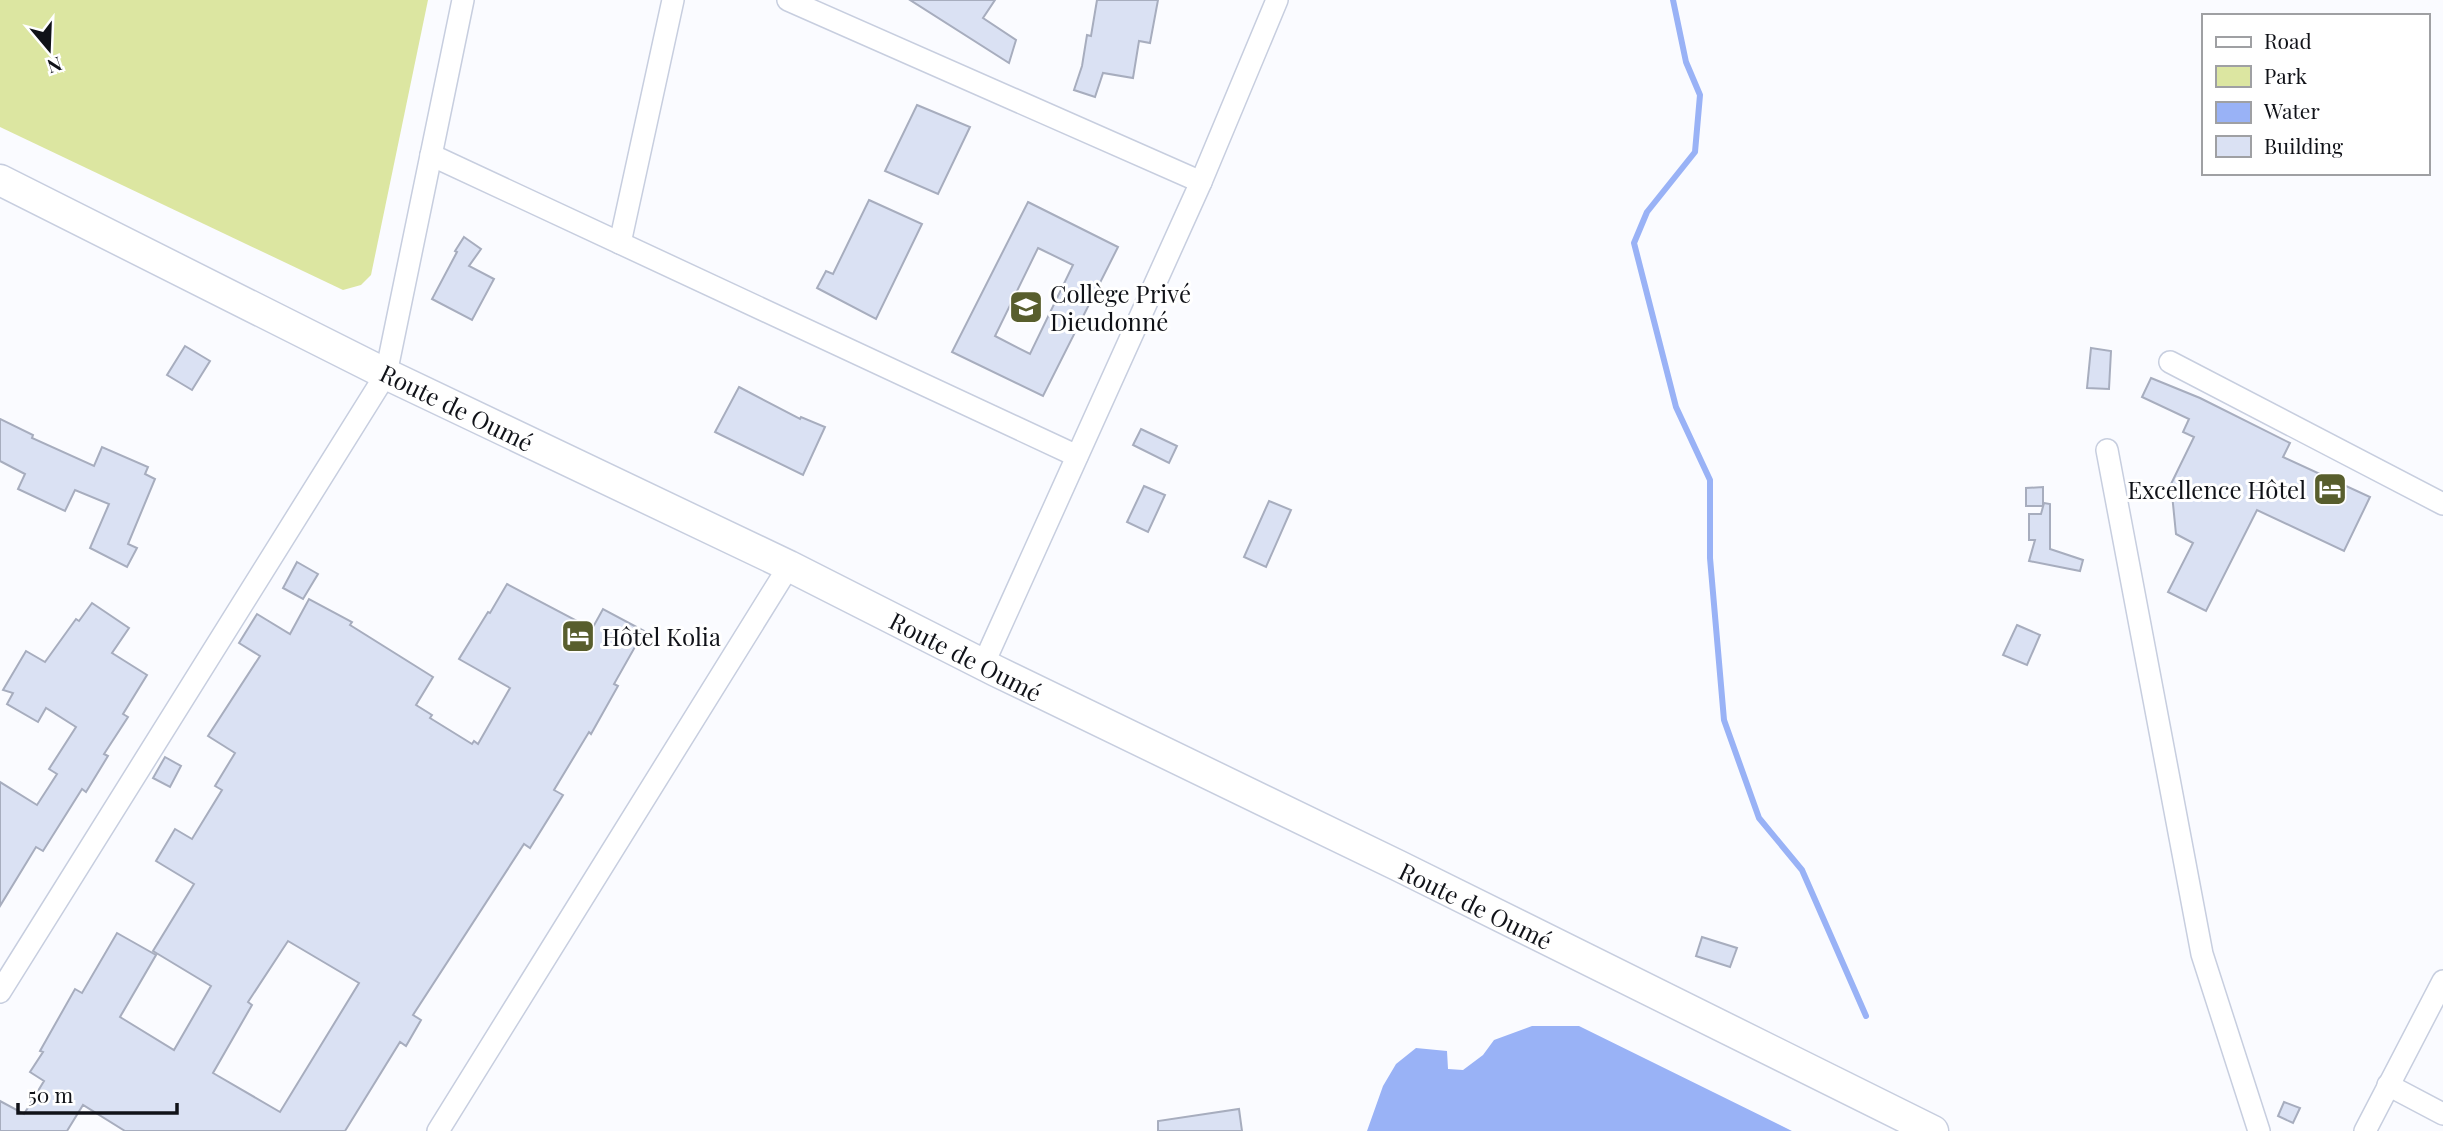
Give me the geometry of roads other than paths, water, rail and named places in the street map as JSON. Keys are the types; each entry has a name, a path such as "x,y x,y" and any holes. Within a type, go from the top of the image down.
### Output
{"main road":[{"name":"Route de Oumé","path":"0,180 386,374 789,566 983,665 1399,866 1933,1131"}],"street":[{"path":"0,992 386,374 463,0"},
{"path":"620,243 673,0"},
{"path":"788,0 1201,182"},
{"path":"983,665 1201,182 1277,0"},
{"path":"431,155 1077,456"},
{"path":"2170,362 2443,504"},
{"path":"2106,450 2202,954 2259,1131"},
{"path":"438,1131 789,566"},
{"path":"2365,1131 2443,981"},
{"path":"2388,1085 2443,1114"}],"water":[{"path":"1532,1026 1579,1026 1792,1131 1367,1131 1383,1086 1396,1064 1416,1048 1447,1051 1448,1069 1463,1070 1483,1055 1494,1040"}],"waterway":[{"path":"1673,0 1686,62 1700,95 1695,152 1647,212 1634,243 1676,407 1710,480 1710,558 1724,720 1759,818 1802,870 1866,1016"}],"place":[{"name":"Collège Privé Dieudonné","path":"1026,307"},
{"name":"Excellence Hôtel","path":"2330,489"},
{"name":"Hôtel Kolia","path":"578,636"}]}
